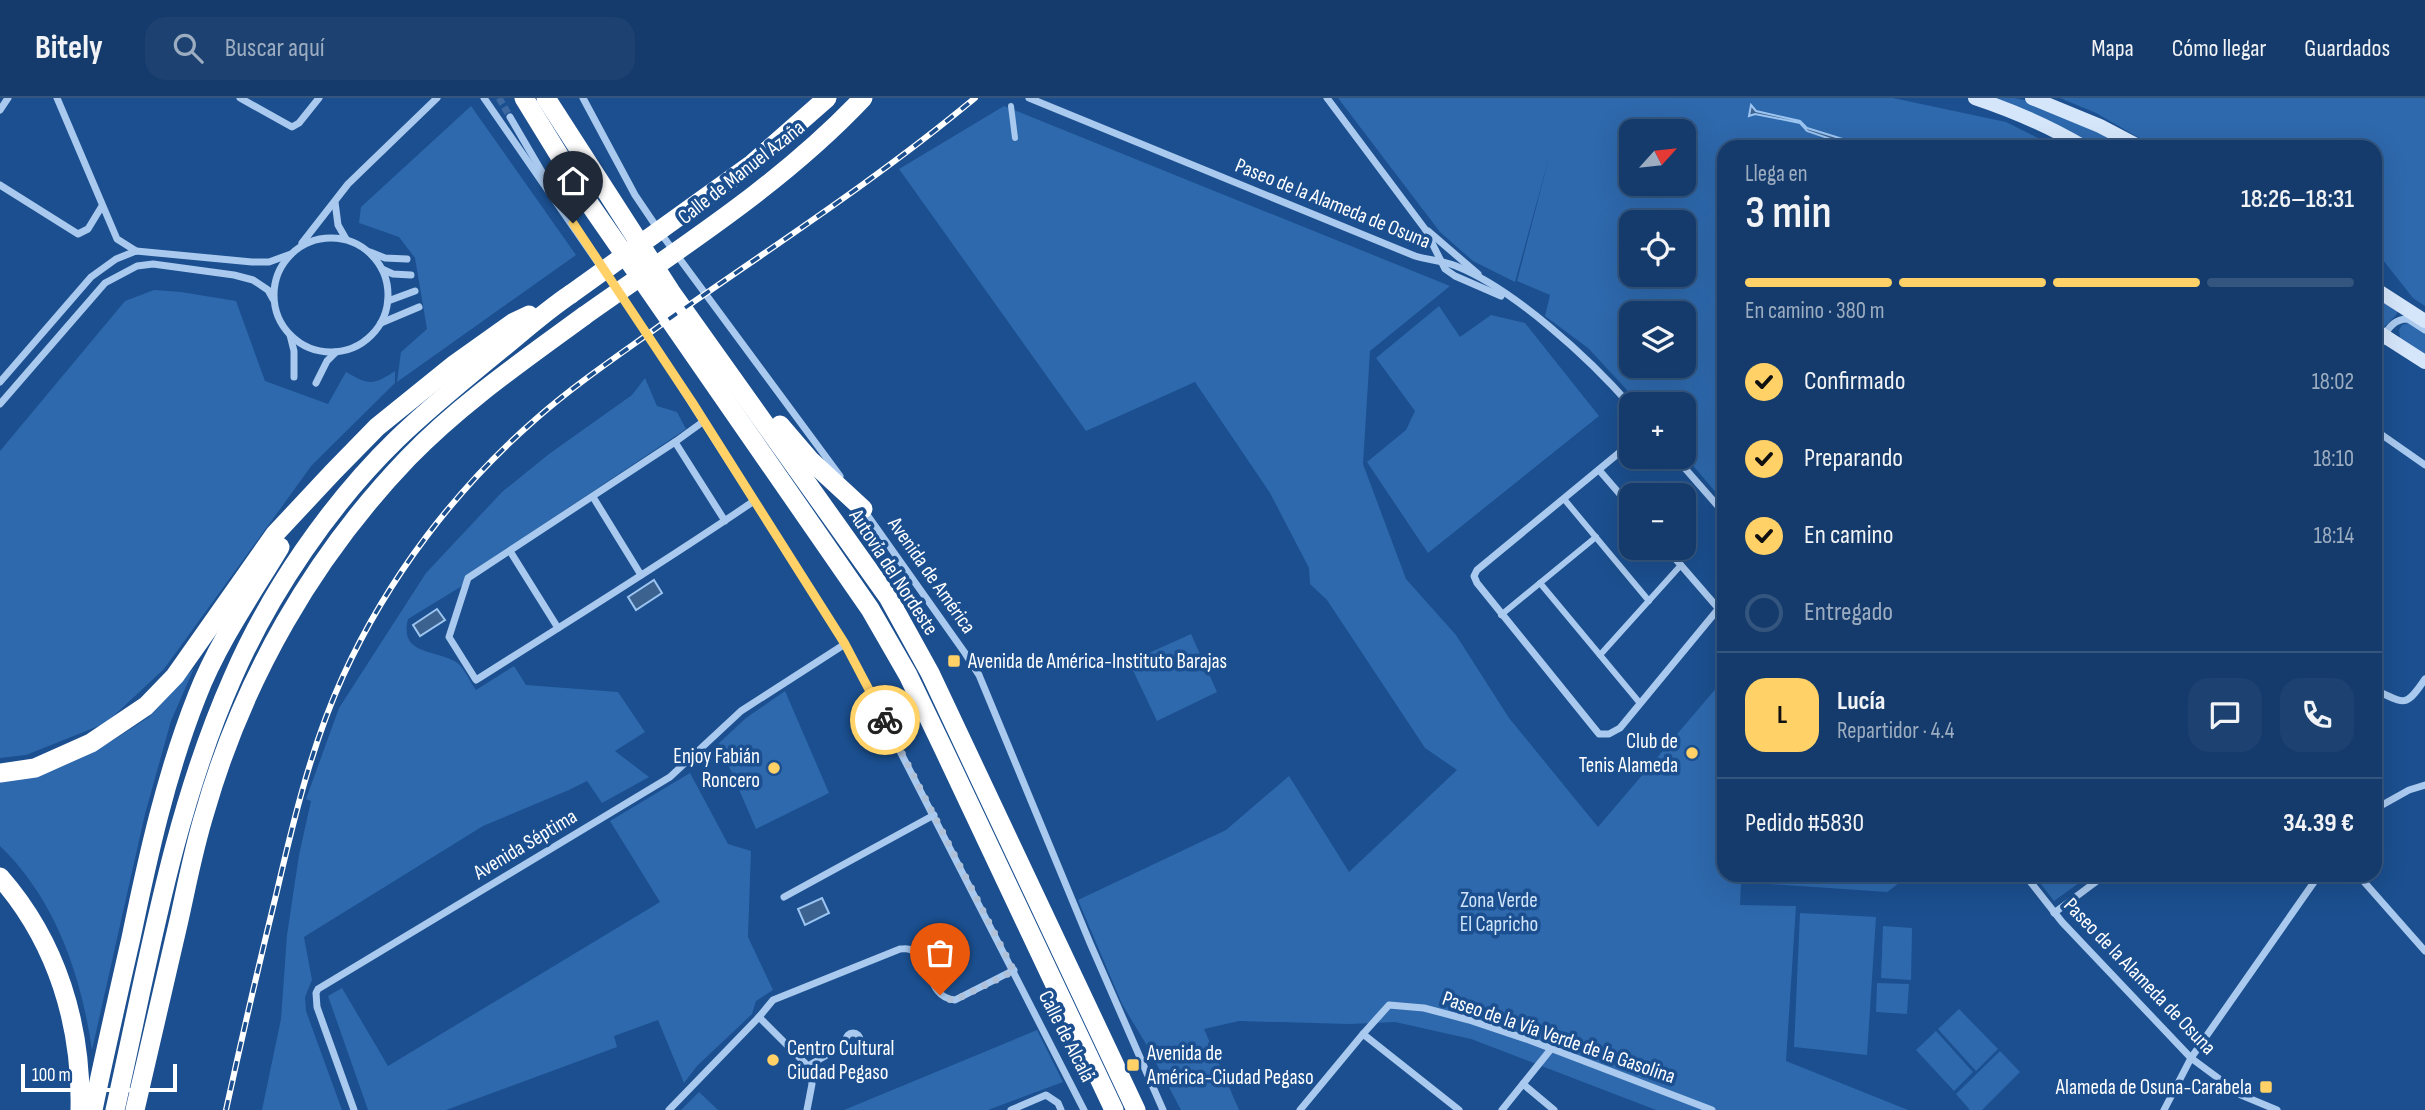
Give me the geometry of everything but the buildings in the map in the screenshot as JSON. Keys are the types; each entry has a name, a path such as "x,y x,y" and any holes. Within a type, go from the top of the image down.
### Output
{"highway":[{"name":"Autovía del Nordeste","path":"524,98 586,199 870,609 914,688 1114,1110"},
{"name":"Autovía del Nordeste","path":"546,98 638,242 888,597 930,673 1136,1110"},
{"path":"561,98 571,117 571,138"},
{"name":"Calle de Manuel Azaña","path":"564,299 752,164 827,98"},
{"name":"Calle de Manuel Azaña","path":"135,1110 205,812 239,715 298,599 362,509 410,456 479,395 766,185 828,134 863,98"},
{"path":"510,108 586,199"},
{"path":"0,773 35,768 90,743 146,706 175,676 275,534 377,427 446,371 514,322 564,299"},
{"path":"115,1110 172,859 203,754 233,677 250,643 319,530 373,465 431,408 564,299"},
{"path":"737,383 773,415 829,480 863,509"},
{"path":"93,1110 154,832 198,693 229,632 306,504"},
{"path":"0,877 38,931 57,968 72,1012 79,1062 80,1110"},
{"path":"1016,902 1018,928 1104,1110"}],"main road":[{"path":"1975,98 2020,113 2072,140"},
{"path":"2032,98 2126,140"},
{"path":"2382,293 2425,321"},
{"path":"2382,334 2425,362"}],"street":[{"path":"0,110 8,98"},
{"path":"57,98 117,239 136,251 269,262 321,239 346,239 385,258 407,259"},
{"path":"240,98 292,127 299,123 318,98"},
{"path":"275,303 277,277 295,251 348,184 437,98"},
{"name":"Calle de Alcalá","path":"484,98 704,421 845,644 1084,1110"},
{"name":"Avenida de América","path":"583,98 635,195 662,235 863,509 979,675 1090,943 1165,1110"},
{"name":"Paseo de la Alameda de Osuna","path":"1029,98 1415,256 1455,265 1524,307 1594,367 1619,393"},
{"path":"1327,98 1425,229 1449,273 1509,297"},
{"path":"1011,106 1014,138"},
{"name":"Calle de Alcalá","path":"510,108 587,246"},
{"path":"0,185 78,234 88,229 102,206"},
{"path":"335,201 338,225 346,239"},
{"path":"1425,229 1488,284"},
{"path":"316,383 327,361 336,352 362,343 373,335 381,324 388,301 386,279 382,269 367,250"},
{"path":"3,380 91,277 116,259 136,251"},
{"path":"0,404 106,282 136,266 153,264 253,280 268,290 280,320 290,334 311,348 336,352"},
{"path":"382,269 393,274 411,275"},
{"path":"388,301 415,291"},
{"path":"381,324 419,307"},
{"path":"2382,332 2403,319 2425,330"},
{"path":"290,334 294,351 294,377"},
{"path":"3,380 21,379"},
{"path":"3,380 8,395"},
{"path":"704,421 468,578 449,637 455,648 476,680 754,501"},
{"path":"2382,435 2425,465"},
{"path":"675,442 725,521"},
{"path":"1619,453 1478,570 1474,576 1477,583 1599,734 1609,734 1620,728 1717,610"},
{"path":"1686,469 1717,505"},
{"path":"1599,470 1619,493"},
{"path":"593,497 641,575"},
{"path":"1564,499 1649,601"},
{"path":"1501,615 1596,537"},
{"path":"510,551 558,628"},
{"path":"1677,560 1717,601"},
{"path":"1600,655 1681,565"},
{"path":"1540,583 1639,702"},
{"name":"Avenida Séptima","path":"354,1110 317,1007 318,989 670,777 741,710 845,644"},
{"path":"2382,692 2406,701 2412,699 2425,679"},
{"path":"2382,804 2425,785"},
{"path":"784,897 934,815"},
{"name":"Paseo de la Alameda de Osuna","path":"2030,882 2054,913 2191,1058 2241,1095 2277,1110"},
{"path":"2054,913 2096,882"},
{"path":"2164,1110 2191,1058 2314,882"},
{"path":"2364,882 2425,951"},
{"path":"669,1110 773,1000 900,949 911,950 918,955 940,995 946,999 955,1000 1014,971"},
{"name":"Paseo de la Vía Verde de la Gasolina","path":"1363,1034 1389,1005 1424,1008 1469,1020 1551,1049 1708,1109"},
{"path":"759,1017 808,1066 812,1084 807,1110"},
{"path":"1300,1110 1363,1034 1459,1110"},
{"path":"808,1066 847,1044"},
{"path":"1502,1110 1551,1049"},
{"path":"1524,1084 1555,1110"},
{"path":"1011,1110 1046,1095 1058,1103 1061,1110"}],"green space":[{"path":"1338,98 1893,98 2006,122 2042,140 1717,140 1717,494 1696,469 1696,392 1629,392 1588,348 1545,316 1550,295 1517,281 1550,154 1515,282 1473,261 1440,232"},
{"path":"1992,98 2028,101 2115,140 2082,140 2061,127"},
{"path":"2060,98 2425,98 2425,306 2413,298 2382,259 2382,140 2143,140 2096,113"},
{"path":"471,106 576,255 397,382 401,352 427,329 415,258 399,237 359,223 361,207"},
{"name":"Zona Verde El Capricho","path":"1004,106 1450,286 1370,351 1363,464 1406,579 1456,635 1509,718 1598,827 1717,687 1717,882 1741,882 1740,905 1796,906 1786,1061 1908,1110 1656,1110 1471,1039 1395,1022 1349,1024 1239,1021 1204,1029 1239,1110 1181,1110 1122,1004 1078,900 1226,830 1289,776 1349,872 1457,770 1425,748 1327,600 1310,584 1309,568 1270,493 1195,382 1086,431 899,169"},
{"path":"154,290 236,301 265,381 328,404 346,372 370,382 395,371 395,383 312,465 164,669 106,723 26,755 0,758 0,451 125,301"},
{"path":"2382,300 2397,310 2397,314 2383,328"},
{"path":"1439,306 1460,337 1491,315 1525,323 1599,416 1428,553 1367,462 1406,430 1415,411 1376,358"},
{"path":"2408,323 2425,333 2425,356 2400,338 2399,330 2402,325"},
{"path":"645,378 657,406 677,412 686,429 466,576 462,586 408,619 407,631 413,645 459,664 476,690 514,666 526,685 618,692 645,732 615,751 649,777 602,803 587,781 483,826 304,937 312,980 305,997 306,1011 342,1110 262,1110 281,1019 287,935 299,855 311,801 306,799 339,708 426,573 502,492 549,454 632,395"},
{"path":"1191,634 1217,692 1157,721 1129,662"},
{"path":"194,668 171,721 145,814 92,1050 81,994 63,940 36,890 20,867 0,846 0,781 68,763 112,741 149,717"},
{"name":"Enjoy Fabián Roncero","path":"785,691 829,793 756,829 719,743 746,718"},
{"path":"690,773 728,844 751,851 748,937 773,990 756,1001 752,1014 697,1066 684,1083 658,1020 614,1036 617,1047 446,1110 368,1110 328,996 342,988 388,1066 660,902 610,821"},
{"name":"Zona Verde El Capricho","path":"1741,882 1900,882 1887,892"},
{"path":"2039,882 2080,882 2054,901"},
{"path":"1800,913 1876,917 1867,1055 1794,1047"},
{"path":"1883,926 1912,928 1911,980 1881,978"},
{"path":"1877,983 1909,984 1907,1014 1876,1012"},
{"path":"1959,1009 1998,1049 1976,1071 1938,1029"},
{"path":"1037,1030 1063,1082 988,1110 844,1110"},
{"path":"1936,1031 1973,1072 1954,1091 1916,1050"},
{"path":"2000,1051 2020,1072 1982,1110 1970,1110 1956,1094"},
{"path":"699,1092 718,1110 681,1110"}],"shaded area":[{"path":"1751,105 1756,111 1800,121 1807,128 1846,140 1833,140 1807,131 1800,123 1755,114 1749,116"},
{"path":"654,580 662,593 636,610 628,597"},
{"path":"437,609 445,620 420,636 413,625"},
{"path":"822,898 829,913 805,925 798,909"}],"tunnel":[{"path":"499,98 510,117"}],"railway":[{"path":"226,1110 290,836 322,728 361,640 381,604 426,537 478,474 507,445 569,392 863,184 975,98"}],"way so far":[{"path":"885,720 1014,971 955,1000 940,995"}],"place":[{"name":"Avenida de América-Instituto Barajas","path":"954,661"},
{"name":"Club de Tenis Alameda","path":"1692,753"},
{"name":"Enjoy Fabián Roncero","path":"774,768"},
{"name":"Centro Cultural Ciudad Pegaso","path":"773,1060"},
{"name":"Avenida de América-Ciudad Pegaso","path":"1133,1065"},
{"name":"Alameda de Osuna-Carabela","path":"2266,1087"}],"route":[{"path":"573,223 692,402 845,644 885,720"}]}
